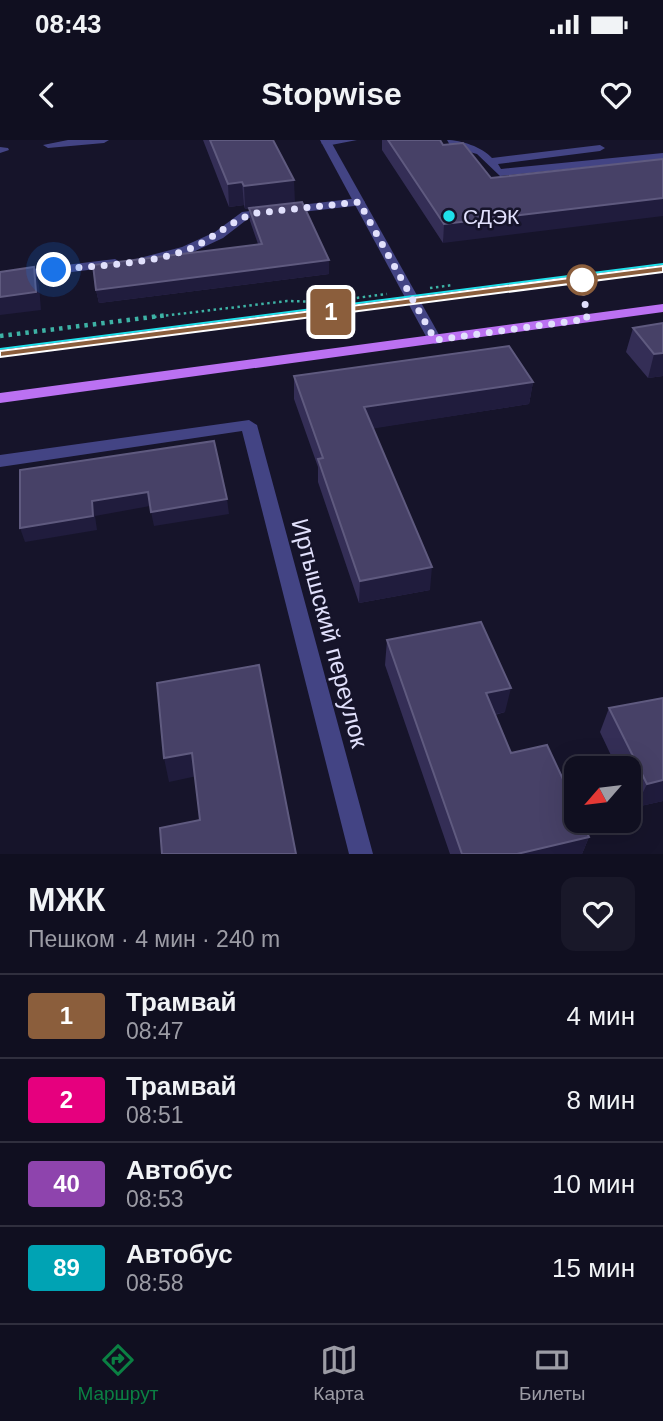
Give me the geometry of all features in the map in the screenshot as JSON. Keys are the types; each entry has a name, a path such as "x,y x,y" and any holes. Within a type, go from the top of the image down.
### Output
{"main road":[{"path":"0,398 663,309"}],"street":[{"path":"48,145 104,140"},
{"path":"352,140 325,141 435,340"},
{"path":"452,140 455,145 481,152 508,183"},
{"path":"489,162 600,148"},
{"path":"500,173 663,156"},
{"path":"0,277 161,257 186,250 219,235 246,215 359,202"},
{"name":"Иртышский переулок","path":"0,461 249,425 361,854"}],"path":[{"path":"0,336 287,301 325,302 453,285"}],"building":[{"path":"210,140 273,140 294,180 244,186 242,182 228,184"},
{"path":"388,140 440,140 443,145 463,143 491,178 663,159 663,198 444,224"},
{"path":"302,202 329,260 96,290 93,265 262,244 249,208"},
{"path":"34,267 36,292 0,297 0,272"},
{"path":"663,323 663,353 654,354 633,328"},
{"path":"509,346 533,382 364,407 432,567 360,581 318,459 323,458 294,376"},
{"path":"214,441 227,499 151,512 148,492 92,501 93,516 20,528 20,470"},
{"path":"481,622 511,688 486,693 511,753 547,745 564,781 564,833 587,833 589,837 517,854 462,854 387,640"},
{"path":"259,665 296,854 162,854 160,828 200,820 192,753 164,758 157,683"},
{"path":"663,698 663,780 647,784 641,772 641,756 633,756 609,708"}],"tram line":[{"path":"0,349 663,264"},
{"name":"1","path":"0,354 663,270"}],"place":[{"name":"СДЭК","path":"449,216"}],"route":[{"path":"54,270 161,257 186,250 219,235 246,215 359,202 435,340 587,319 582,280"}]}
